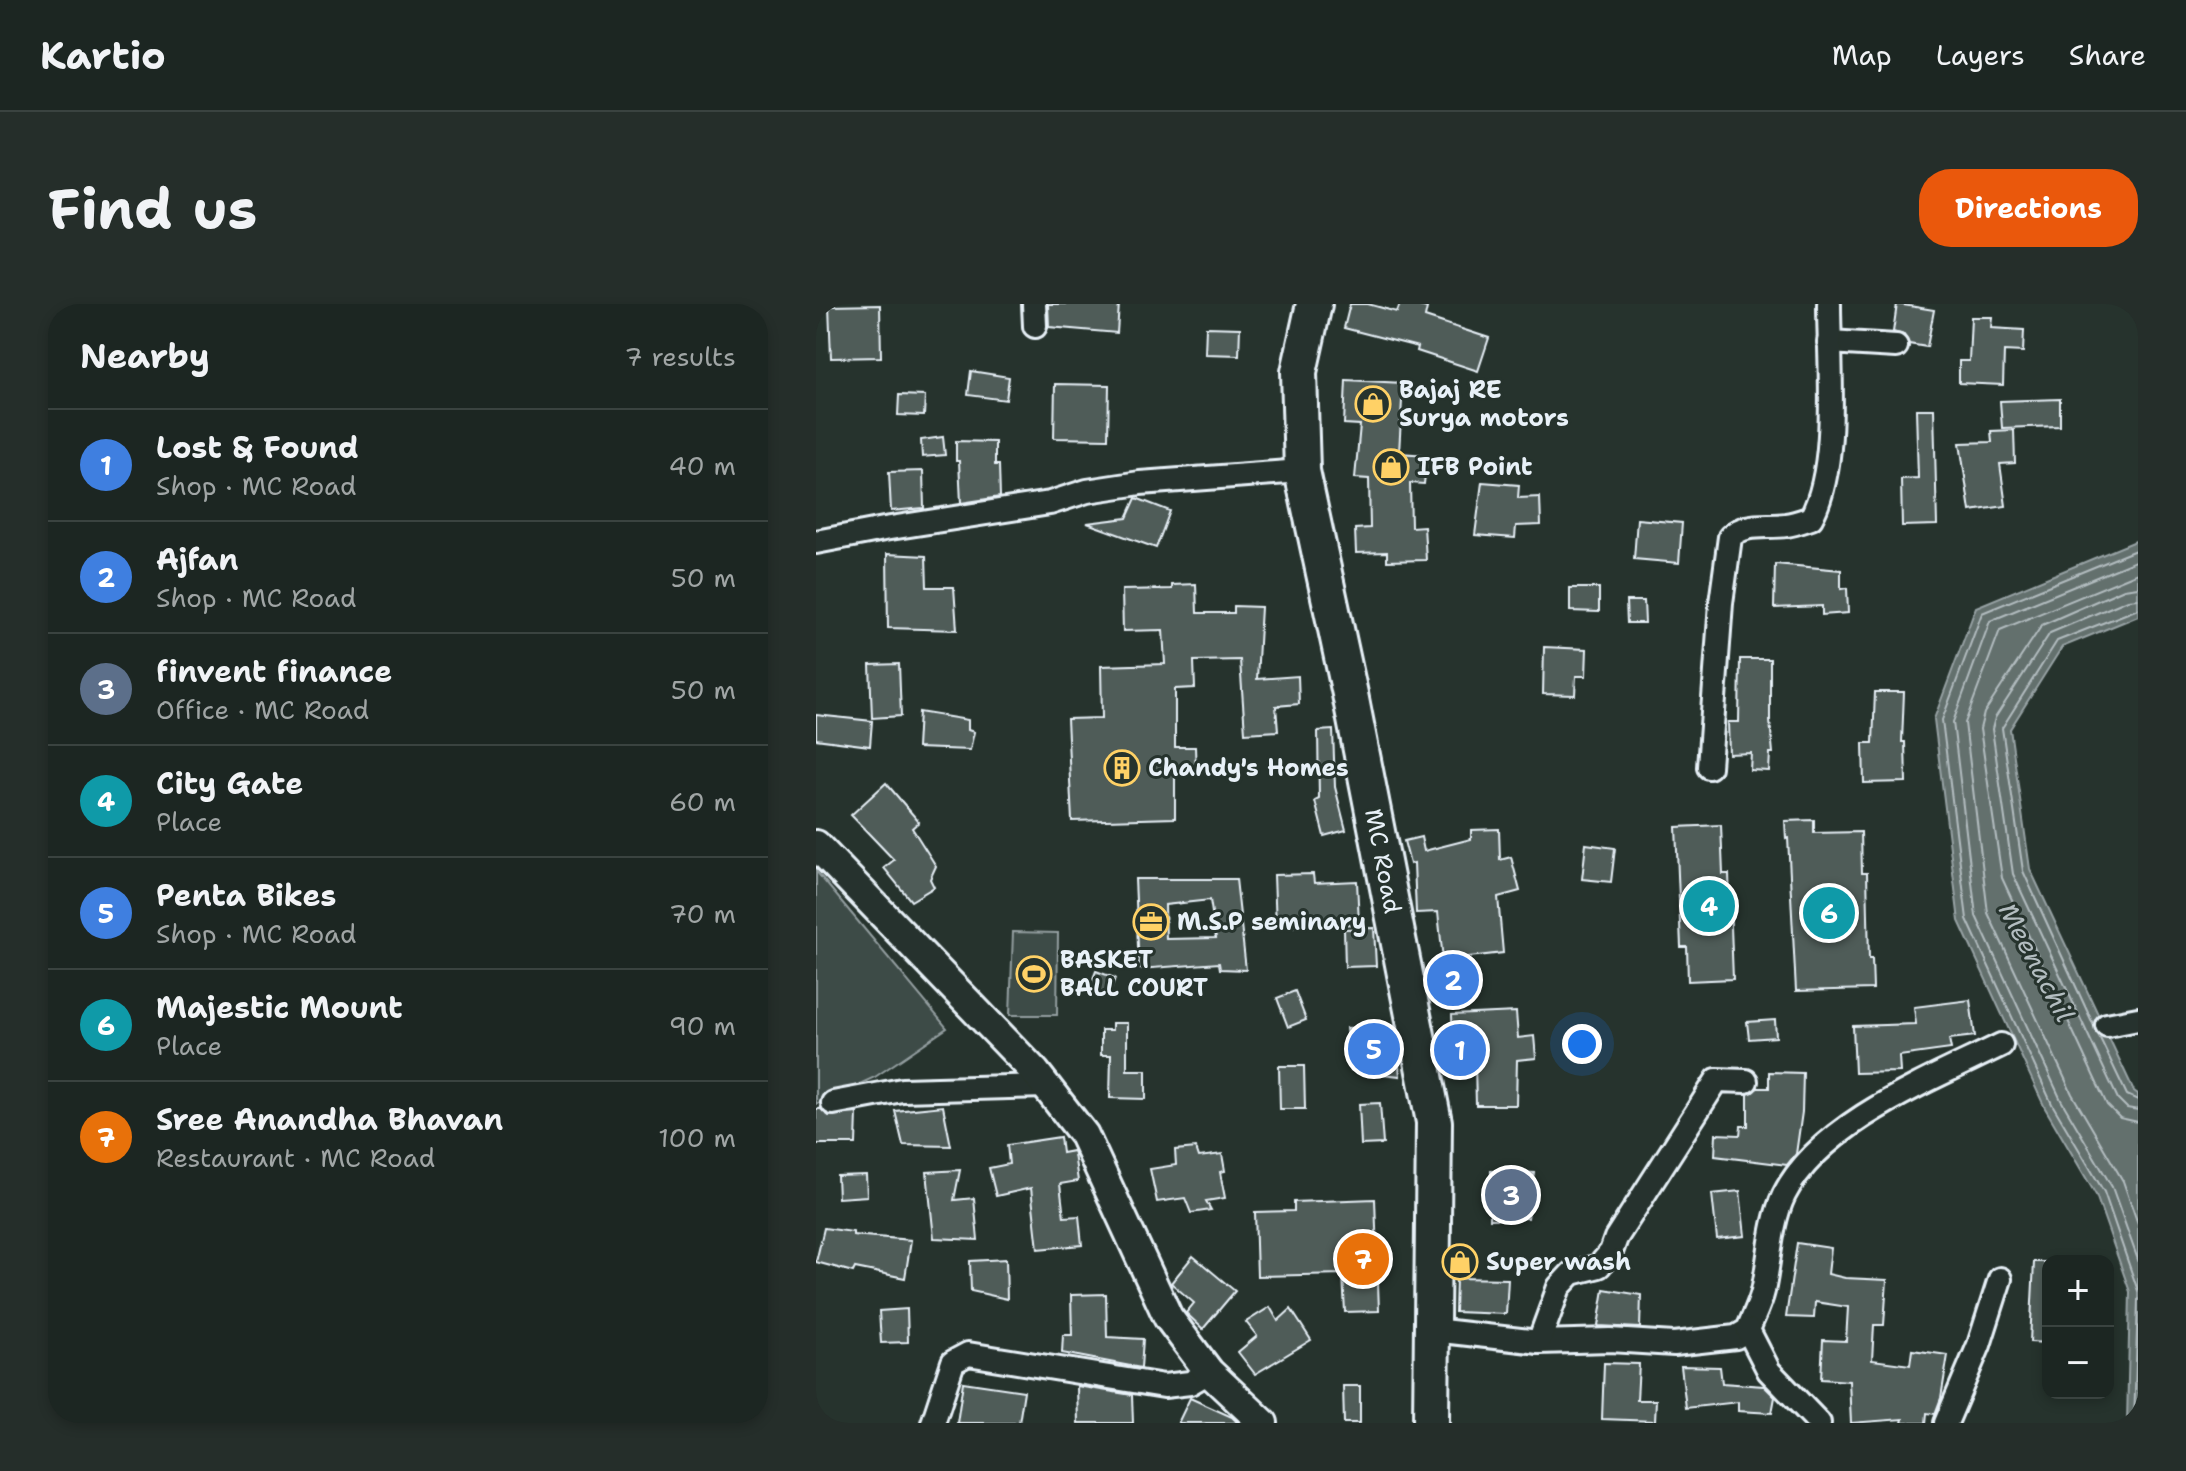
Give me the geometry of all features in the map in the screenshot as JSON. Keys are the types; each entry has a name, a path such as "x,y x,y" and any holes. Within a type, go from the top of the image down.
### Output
{"main road":[{"name":"MC Road","path":"1314,304 1299,372 1302,471 1350,694 1434,1122 1431,1423"}],"street":[{"path":"1709,767 1721,603 1730,537 1737,530 1747,527 1797,523 1811,518 1824,482 1830,432 1829,304"},
{"path":"1829,342 1896,346"},
{"path":"816,542 1050,503 1087,491 1113,487 1302,471"},
{"path":"816,845 1047,1086 1084,1135 1168,1317 1209,1372 1263,1423"},
{"path":"2107,1025 2138,1019"},
{"path":"1433,1330 1539,1342 1610,1340 1674,1344 1736,1337 1748,1330 1763,1294 1784,1196 1805,1164 1849,1126 1895,1098 2001,1045"},
{"path":"1539,1342 1559,1287 1572,1273 1599,1266 1611,1252 1616,1238 1717,1080 1746,1081"},
{"path":"833,1103 902,1090 1047,1086"},
{"path":"1946,1423 1979,1345 2000,1279"},
{"path":"1748,1330 1769,1371 1819,1423"},
{"path":"933,1423 953,1362 968,1354 1164,1386 1190,1383 1209,1372"}],"shaded area":[{"path":"816,871 947,1028 875,1077 816,1104"},
{"name":"BASKET BALL COURT","path":"1013,932 1058,933 1057,1015 1010,1015"}],"water":[{"name":"Meenachil","path":"2138,540 2138,616 2062,647 2010,729 2030,869 2138,1094 2138,1423 2127,1423 2130,1292 2096,1195 2045,1108 1959,921 1934,719 1976,607"}],"building":[{"path":"1048,304 1119,304 1117,333 1049,327"},
{"path":"1350,304 1368,304 1397,312 1400,304 1411,304 1427,308 1425,317 1489,338 1478,371 1417,351 1418,347 1344,328"},
{"path":"1897,304 1934,310 1927,347 1909,344 1904,335 1893,332"},
{"path":"880,305 881,357 831,358 829,306"},
{"path":"1971,317 1992,317 1991,328 2024,330 2023,352 2004,351 2003,385 1959,383 1959,361 1969,361"},
{"path":"1206,327 1240,328 1239,355 1205,354"},
{"path":"971,371 1009,377 1006,400 968,395"},
{"path":"1346,380 1403,383 1399,453 1427,455 1424,484 1410,483 1411,527 1424,526 1426,560 1387,561 1387,552 1356,553 1355,529 1370,528 1369,479 1355,478 1360,425 1344,424"},
{"path":"1055,384 1109,385 1108,439 1054,438"},
{"path":"899,395 925,396 924,416 898,415"},
{"path":"2060,399 2060,426 2002,428 2000,401"},
{"path":"1916,409 1934,409 1937,525 1902,526 1901,479 1918,478"},
{"path":"2014,430 2015,463 2000,464 2006,506 1970,511 1960,443 1992,442 1991,431"},
{"path":"943,437 945,455 922,457 921,440"},
{"path":"956,441 995,442 1000,497 961,503"},
{"path":"923,471 924,508 891,511 889,472"},
{"path":"1482,482 1519,485 1518,498 1540,497 1541,525 1516,526 1515,538 1475,535"},
{"path":"1136,498 1170,511 1156,548 1087,523 1127,518"},
{"path":"1637,519 1682,523 1679,563 1634,559"},
{"path":"887,554 926,556 927,587 954,587 957,630 888,628"},
{"path":"1775,564 1841,570 1841,589 1847,588 1848,613 1822,615 1822,606 1774,608"},
{"path":"1196,584 1197,613 1234,613 1234,606 1261,607 1257,679 1298,676 1299,704 1276,706 1278,731 1245,733 1240,660 1194,661 1195,688 1175,689 1175,747 1195,747 1196,774 1175,775 1175,818 1072,821 1067,719 1102,718 1101,666 1165,664 1163,630 1123,631 1122,590 1172,589 1172,585"},
{"path":"1570,588 1599,588 1599,612 1570,611"},
{"path":"1626,601 1644,601 1645,623 1627,623"},
{"path":"1544,647 1587,649 1586,676 1576,676 1575,695 1543,694"},
{"path":"1740,659 1770,659 1773,753 1770,753 1769,771 1750,770 1751,753 1729,754 1728,722 1739,722"},
{"path":"899,664 901,716 872,718 870,665"},
{"path":"1875,692 1904,692 1902,742 1905,742 1906,782 1864,783 1863,743 1873,743"},
{"path":"919,712 968,720 968,730 974,732 970,750 917,748"},
{"path":"816,715 872,721 870,746 816,739"},
{"path":"1333,730 1335,787 1346,830 1324,836 1315,801 1319,799 1318,731"},
{"path":"886,783 919,822 912,828 936,866 930,879 934,887 911,901 884,868 894,860 851,815"},
{"path":"1814,820 1814,833 1861,832 1862,873 1867,873 1869,959 1872,959 1873,989 1796,991 1785,821"},
{"path":"1721,825 1723,874 1729,874 1733,979 1688,981 1687,947 1681,947 1676,827"},
{"path":"1499,829 1500,860 1511,857 1520,891 1498,897 1503,953 1443,960 1438,912 1416,913 1414,863 1410,864 1404,841 1421,837 1424,851 1471,839 1471,830"},
{"path":"1586,844 1615,848 1611,882 1582,879"},
{"path":"1313,874 1314,883 1357,881 1359,924 1276,927 1274,875"},
{"name":"M.S.P seminary","path":"1135,879 1236,879 1246,970 1220,969 1219,963 1139,969","holes":["1210,900 1216,938 1166,939 1165,905"]},
{"path":"1374,928 1376,966 1345,967 1344,929"},
{"path":"1096,971 1115,978 1108,996 1089,989"},
{"path":"1295,991 1306,1020 1288,1027 1277,998"},
{"path":"1970,1000 1975,1036 1949,1039 1951,1049 1899,1056 1900,1072 1855,1073 1853,1026 1916,1024 1914,1007"},
{"path":"1516,1012 1518,1038 1534,1036 1536,1058 1517,1060 1516,1105 1476,1105 1475,1064 1454,1068 1449,1043 1453,1042 1452,1015"},
{"path":"1775,1020 1776,1037 1749,1039 1747,1022"},
{"path":"1112,1023 1127,1023 1127,1070 1146,1070 1146,1099 1110,1098 1111,1055 1101,1055 1101,1030 1112,1030"},
{"path":"1395,1026 1400,1076 1351,1070 1347,1028"},
{"path":"1279,1066 1304,1066 1305,1109 1280,1109"},
{"path":"1769,1072 1803,1073 1796,1154 1787,1165 1715,1156 1716,1134 1740,1135 1741,1126 1748,1126 1748,1094 1758,1088 1769,1088"},
{"path":"1380,1103 1383,1144 1361,1145 1359,1104"},
{"path":"943,1106 951,1146 903,1145 895,1111"},
{"path":"816,1109 829,1116 857,1113 856,1144 816,1144"},
{"path":"1060,1137 1062,1153 1073,1151 1078,1181 1060,1184 1064,1217 1079,1216 1082,1245 1038,1249 1031,1188 996,1196 989,1168 1009,1164 1007,1145"},
{"path":"1196,1148 1199,1157 1222,1154 1225,1171 1220,1172 1225,1198 1206,1201 1211,1210 1191,1213 1185,1198 1157,1202 1150,1169 1176,1165 1175,1150"},
{"path":"960,1170 954,1200 974,1198 978,1240 934,1238 927,1172"},
{"path":"1491,1171 1534,1173 1528,1218 1490,1219"},
{"path":"866,1175 867,1196 838,1198 837,1176"},
{"path":"1740,1191 1745,1236 1717,1239 1712,1194"},
{"path":"1375,1199 1379,1311 1345,1312 1343,1274 1257,1276 1255,1212 1294,1211 1294,1202"},
{"path":"824,1228 853,1232 853,1235 911,1240 905,1278 855,1268 853,1272 816,1262"},
{"path":"1797,1243 1831,1248 1828,1274 1887,1280 1884,1325 1874,1325 1872,1360 1910,1365 1912,1350 1948,1355 1941,1398 1935,1414 1927,1413 1926,1423 1902,1423 1903,1419 1851,1423 1849,1381 1821,1379 1823,1340 1846,1341 1848,1307 1815,1302 1814,1318 1786,1317"},
{"path":"1193,1256 1235,1291 1203,1329 1186,1313 1194,1303 1171,1283"},
{"path":"1006,1259 1007,1299 971,1291 970,1261"},
{"path":"2034,1262 2042,1262 2042,1343 2030,1342"},
{"path":"1456,1278 1508,1279 1506,1314 1455,1312"},
{"path":"1604,1289 1641,1295 1640,1328 1598,1326"},
{"path":"1106,1294 1107,1337 1143,1339 1141,1368 1062,1353 1063,1335 1072,1335 1071,1295"},
{"path":"1270,1307 1278,1321 1291,1309 1311,1340 1255,1374 1238,1352 1257,1336 1246,1322"},
{"path":"907,1309 908,1342 881,1343 879,1311"},
{"path":"1604,1363 1639,1364 1637,1400 1656,1400 1655,1421 1602,1419"},
{"path":"1681,1366 1720,1367 1722,1383 1764,1386 1775,1397 1772,1413 1738,1411 1738,1402 1686,1408"},
{"path":"963,1382 1024,1391 1019,1423 957,1423"},
{"path":"1077,1386 1132,1395 1133,1423 1078,1423"},
{"path":"1343,1386 1360,1386 1360,1423 1344,1423"},
{"path":"1190,1398 1232,1417 1238,1423 1178,1423"}],"place":[{"name":"Bajaj RE Surya motors","path":"1373,404"},
{"name":"IFB Point","path":"1391,467"},
{"name":"Chandy's Homes","path":"1122,768"},
{"name":"City Gate","path":"1709,906"},
{"name":"Majestic Mount","path":"1829,913"},
{"name":"M.S.P seminary","path":"1151,922"},
{"name":"BASKET BALL COURT","path":"1034,974"},
{"name":"Ajfan","path":"1453,980"},
{"name":"Penta Bikes","path":"1374,1049"},
{"name":"Lost & Found","path":"1460,1050"},
{"name":"finvent finance","path":"1511,1195"},
{"name":"Sree Anandha Bhavan","path":"1363,1259"},
{"name":"Super wash","path":"1460,1262"}]}
